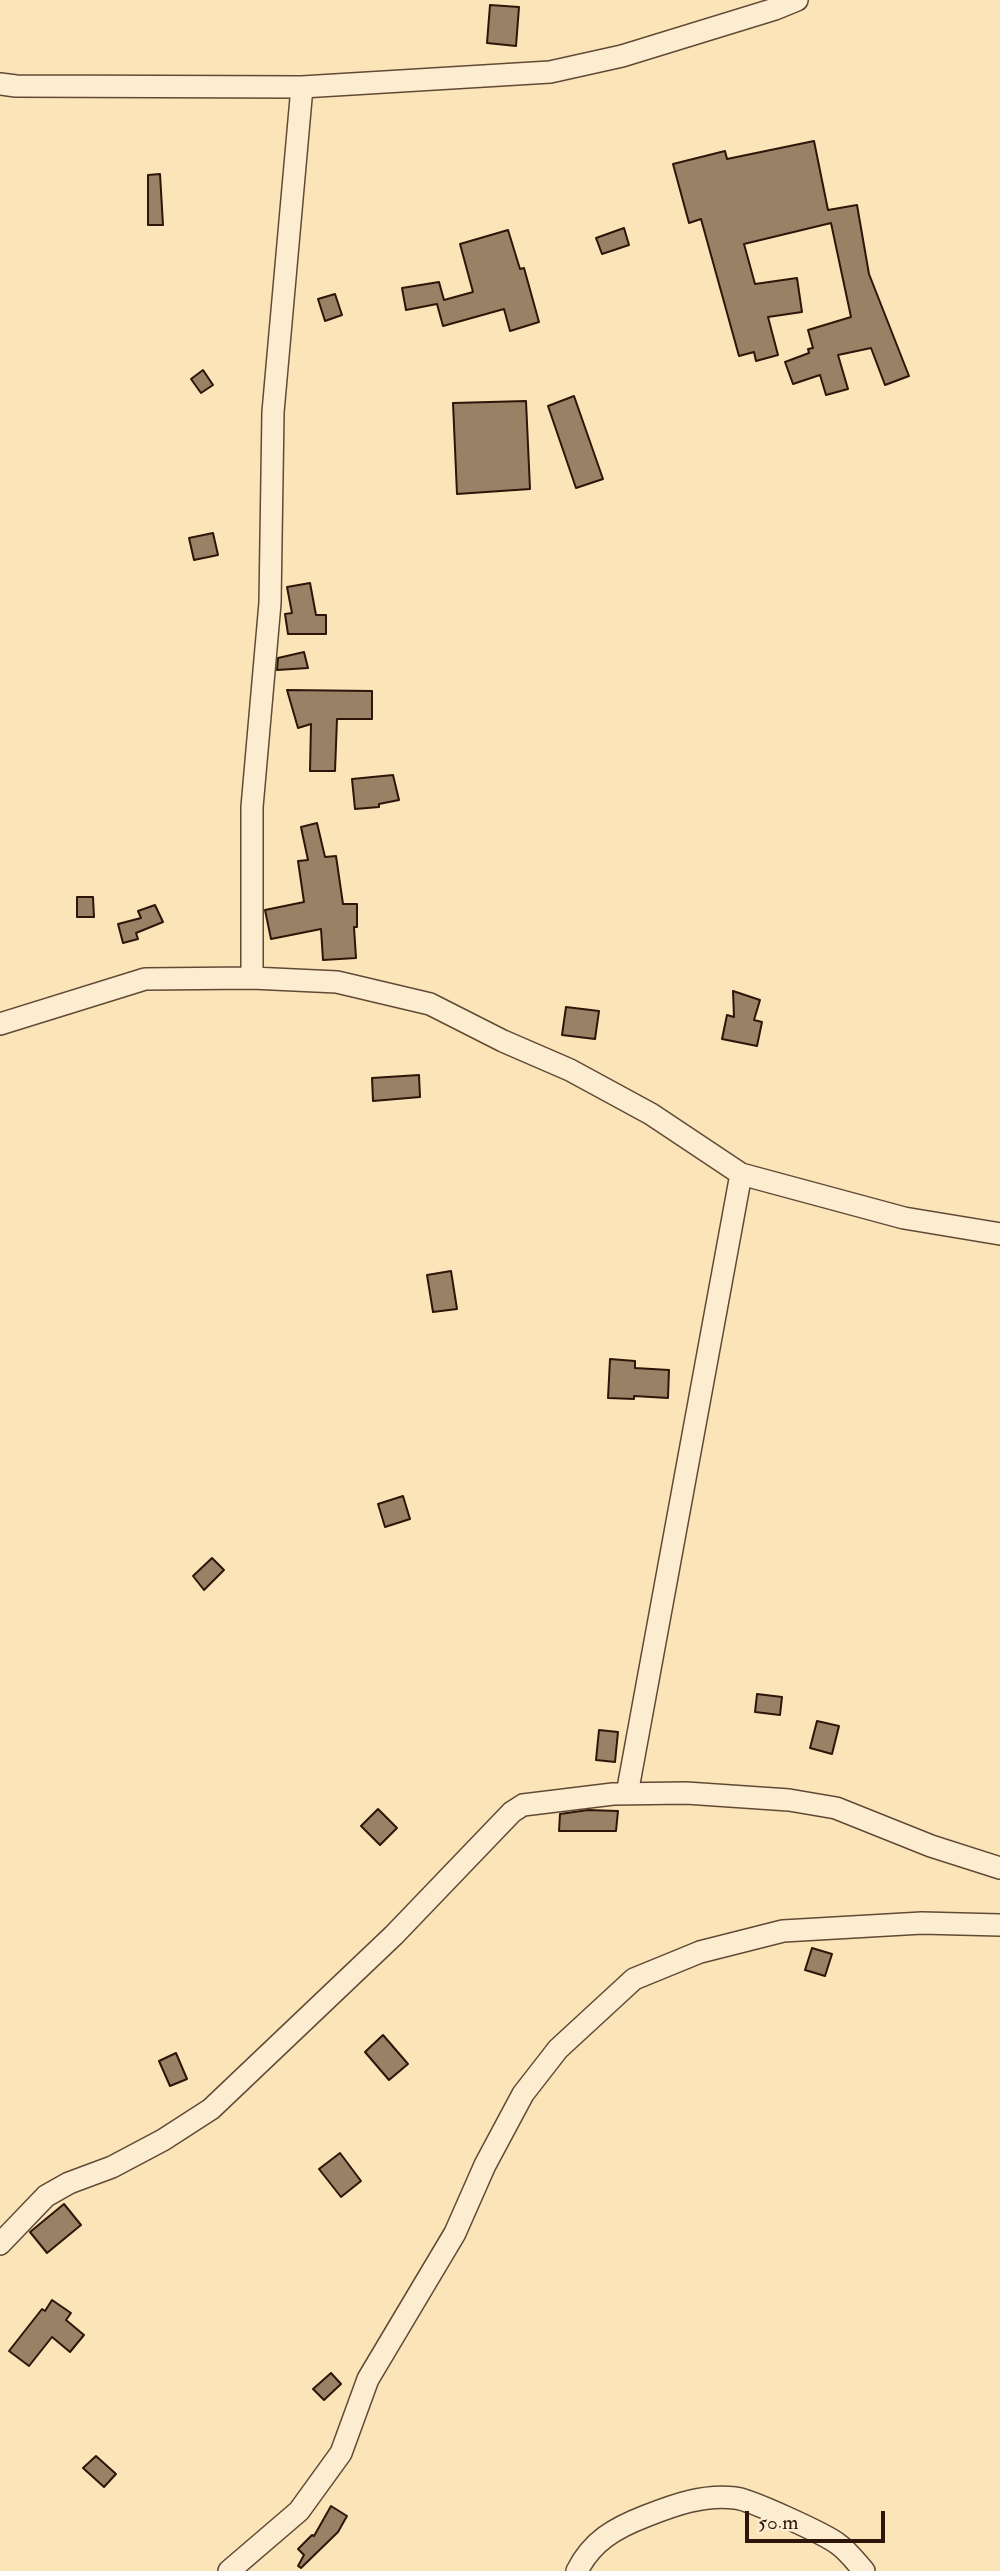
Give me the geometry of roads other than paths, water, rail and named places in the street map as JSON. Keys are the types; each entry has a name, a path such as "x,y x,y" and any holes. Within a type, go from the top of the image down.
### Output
{"street":[{"path":"0,84 302,87 550,72 622,56 797,0"},
{"path":"253,978 253,807 270,603 273,412 302,87"},
{"path":"0,1024 145,979 253,978 337,982 430,1004 503,1041 570,1070 651,1114 741,1174 904,1219 1000,1234"},
{"path":"627,1794 741,1174"},
{"path":"0,2244 46,2196 69,2183 133,2156 211,2109 394,1935 512,1812 523,1805 627,1794 686,1793 776,1799 836,1808 931,1846 1000,1868"},
{"path":"229,2571 299,2511 341,2454 368,2379 455,2232 485,2165 523,2094 558,2049 634,1979 700,1952 783,1931 922,1923 1000,1925"},
{"path":"577,2571 584,2557 601,2538 617,2528 671,2506 708,2497 737,2498 778,2514 838,2544 864,2571"}]}
